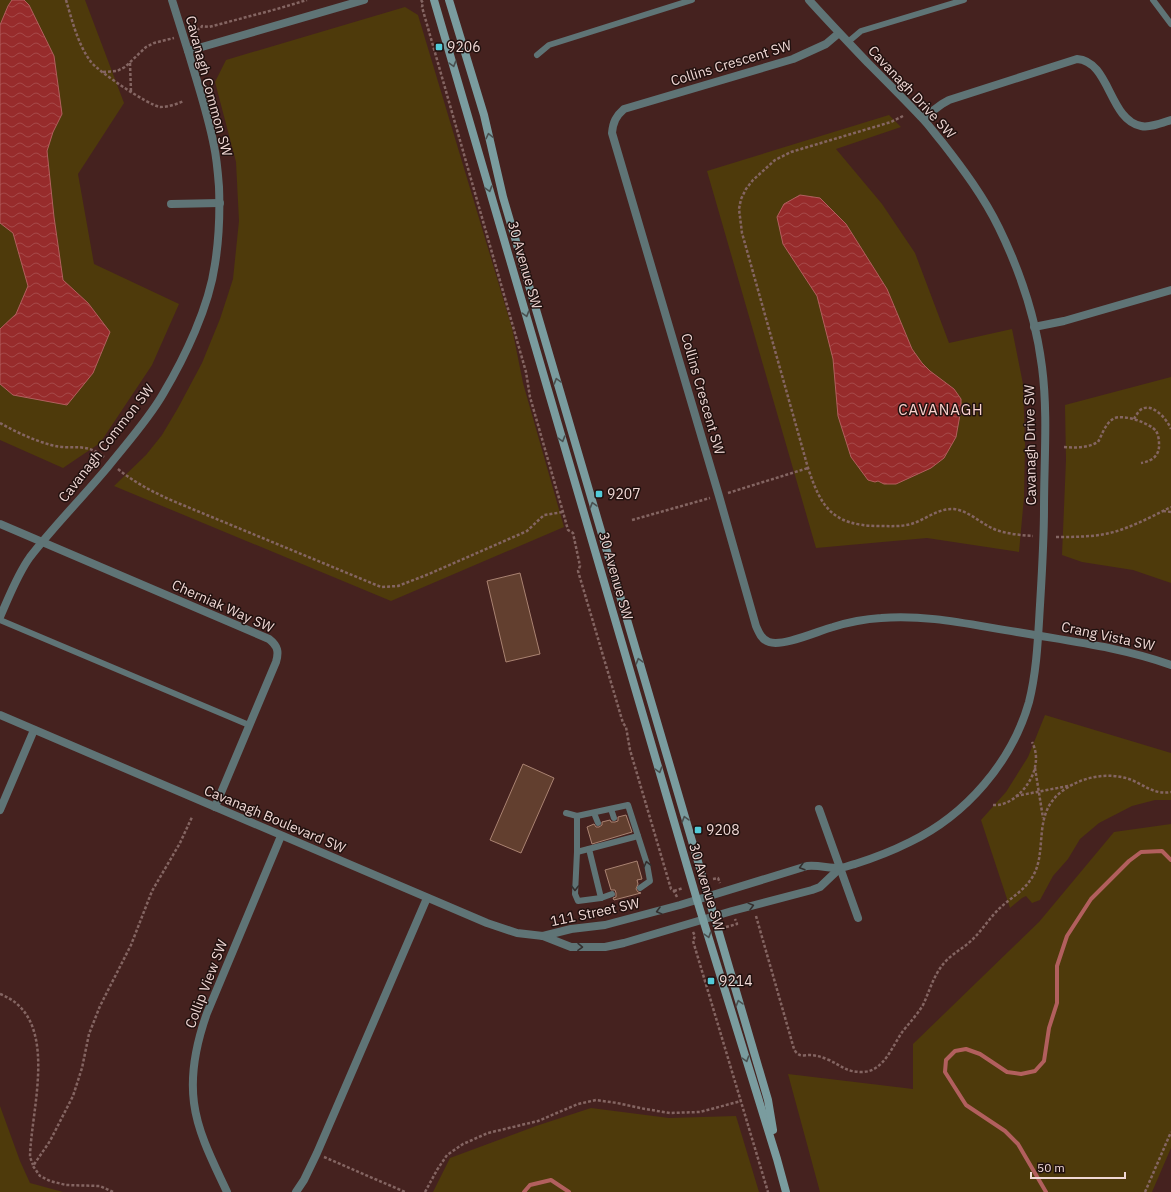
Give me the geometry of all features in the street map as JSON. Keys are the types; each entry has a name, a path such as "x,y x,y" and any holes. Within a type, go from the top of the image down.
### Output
{"main road":[{"name":"30 Avenue SW","path":"434,0 703,921 786,1192"},
{"name":"30 Avenue SW","path":"450,0 484,115 503,197 707,897 768,1100 777,1159"}],"street":[{"name":"Cavanagh Common SW","path":"0,617 30,559 107,468 142,424 162,395 196,328 208,295 215,265 219,234 220,203 218,170 214,146 188,51 172,0"},
{"path":"188,51 364,0"},
{"name":"Cavanagh Drive SW","path":"697,900 807,866 817,865 840,868 877,857 937,828 977,793 1006,755 1019,728 1028,703 1034,677 1044,537 1045,414 1042,365 1034,328 1019,274 998,226 983,199 969,178 923,118 808,0"},
{"name":"Collins Crescent SW","path":"839,33 826,44 794,59 624,109 615,118 612,133 756,626 763,639 774,644 786,642 848,623 895,617 943,620 1038,636"},
{"path":"923,118 949,100 1077,59 1085,59 1095,68 1124,116 1130,121 1147,127 1171,120"},
{"path":"171,204 220,203"},
{"path":"1034,328 1064,321 1171,290"},
{"path":"0,524 43,542"},
{"name":"Cherniak Way SW","path":"43,542 269,639 275,644 278,655 276,662 215,807"},
{"name":"Crang Vista SW","path":"1038,636 1114,649 1171,665"},
{"name":"Cavanagh Boulevard SW","path":"0,715 427,898 503,928 530,935 543,936"},
{"path":"0,810 34,730"},
{"path":"819,809 858,918"},
{"name":"Collip View SW","path":"227,1192 203,1137 198,1120 194,1103 193,1084 195,1060 206,1013 281,836"},
{"name":"Cavanagh Drive SW","path":"703,921 816,888 823,884 840,868"},
{"path":"296,1192 304,1180 317,1153 427,898"},
{"name":"111 Street SW","path":"543,936 572,929 605,925 697,900"},
{"name":"111 Street SW","path":"543,936 571,947 606,947 703,921"}],"lane":[{"path":"537,54 549,45 692,0"},
{"path":"848,42 861,31 964,0"},
{"path":"1153,0 1171,24"},
{"path":"0,620 249,726"},
{"path":"566,813 577,816 628,805 647,864 650,881 640,888"},
{"path":"611,809 614,818"},
{"path":"594,813 598,823"},
{"path":"577,816 575,894 578,901 601,898 612,894"},
{"path":"577,852 589,850 620,838 638,836"},
{"path":"589,850 601,898"}],"path":[{"path":"66,0 83,50 92,64 144,100 160,106 184,101"},
{"path":"201,28 202,26 209,27 307,0"},
{"path":"421,0 526,372 530,397 568,530 572,533 580,566 578,571 622,723 626,727 630,750 671,889 674,891"},
{"path":"103,72 117,71 130,62 146,47 154,43 170,39"},
{"path":"130,62 131,92"},
{"path":"903,116 891,122 783,155 767,166 753,180 746,189 739,209 742,233 808,468 816,491 822,502 830,512 839,518 850,522 867,526 900,526 916,522 934,513 953,509 964,512 994,529 1008,533 1033,536"},
{"path":"1134,419 1139,411 1149,408 1165,418 1171,429"},
{"path":"1064,447 1088,447 1098,442 1108,423 1116,417 1122,416 1134,419 1150,426 1157,433 1159,439 1159,450 1155,458 1141,463"},
{"path":"0,423 26,436 50,445 57,447 87,448 97,451 105,457"},
{"path":"116,467 147,490 173,502 381,587 398,586 429,574 527,531 544,515 563,512"},
{"path":"728,493 808,468"},
{"path":"632,520 710,498"},
{"path":"1056,537 1077,538 1114,532 1171,507"},
{"path":"1162,511 1171,512"},
{"path":"756,916 796,1053 803,1056 816,1056 831,1060 844,1069 852,1071 864,1072 876,1068 890,1053 904,1030 915,1018 934,979 944,964 953,954 972,940 1000,908 1020,893 1034,875 1037,865 1043,820 1035,767 1036,753 1032,742"},
{"path":"993,805 1001,805 1016,796 1029,781 1035,767"},
{"path":"1016,796 1070,785 1091,778 1104,776 1118,776 1132,780 1156,791 1165,793 1171,792"},
{"path":"1043,820 1052,801 1070,785"},
{"path":"33,1166 50,1141 68,1107 82,1068 89,1034 100,1006 130,944 152,892 180,843 192,817"},
{"path":"694,936 693,941 768,1192"},
{"path":"0,994 17,1003 27,1015 36,1035 38,1062 37,1090 30,1157 33,1166 40,1176 50,1181 66,1185 100,1186 113,1192"},
{"path":"424,1192 447,1155 462,1144 488,1133 538,1121 578,1104 596,1100 670,1113 700,1112 741,1101"},
{"path":"1146,1192 1171,1132"},
{"path":"317,1153 405,1192"}],"shaded area":[{"path":"0,0 85,0 124,103 78,174 94,264 179,304 152,365 100,443 63,468 0,440"},
{"path":"405,7 418,15 512,328 523,383 564,527 391,601 114,486 146,455 162,435 178,408 202,363 220,319 233,279 239,221 236,162 215,82 226,60"},
{"path":"889,115 901,127 836,149 882,204 915,253 949,343 1012,329 1023,384 1025,444 1024,497 1019,552 927,538 816,548 707,171"},
{"path":"1171,377 1171,583 1133,570 1082,562 1062,555 1066,460 1065,405"},
{"path":"1045,715 1171,753 1171,800 1155,800 1132,806 1099,823 1080,839 1068,859 1053,876 1040,900 1032,903 1026,896 1010,908 981,820 1006,792 1028,757"},
{"path":"1171,824 1171,1148 1152,1192 820,1192 788,1074 913,1089 913,1044 1039,922 1114,832"},
{"path":"0,1106 20,1161 30,1183 63,1192 0,1192"},
{"path":"591,1108 669,1118 736,1116 759,1192 433,1192 450,1158 536,1126"}],"water":[{"path":"12,0 24,0 29,5 54,56 62,114 53,132 47,151 63,280 88,303 110,332 93,373 67,405 13,395 0,384 0,329 16,314 28,286 13,233 0,223 0,25"},
{"path":"800,195 820,198 846,224 887,289 912,349 922,363 954,389 961,399 961,409 956,437 944,458 931,468 896,484 884,484 878,481 875,482 868,480 851,457 838,416 833,359 817,296 783,244 777,217 784,204"}],"building":[{"path":"520,573 540,654 506,662 487,581"},
{"path":"523,764 554,778 521,853 490,840"},
{"path":"626,815 632,832 592,844 587,827 594,824 596,827 599,827 602,825 602,822 610,820 611,822 615,822 618,821 618,817"},
{"path":"637,861 642,879 637,880 638,884 636,889 641,893 614,900 613,898 616,897 616,893 615,890 611,890 605,870"}],"waterway":[{"path":"1046,1192 1018,1144 1005,1131 966,1105 945,1072 946,1060 955,1051 966,1049 980,1054 1007,1072 1021,1074 1035,1071 1044,1061 1049,1028 1057,1003 1057,966 1067,936 1091,899 1129,861 1141,852 1162,851 1171,860"},
{"path":"524,1192 530,1185 551,1180 569,1192"}],"place":[{"name":"9206","path":"439,47"},
{"name":"9207","path":"599,494"},
{"name":"9208","path":"698,830"},
{"name":"9214","path":"711,981"}],"district":[{"name":"CAVANAGH","path":"941,409"}]}
